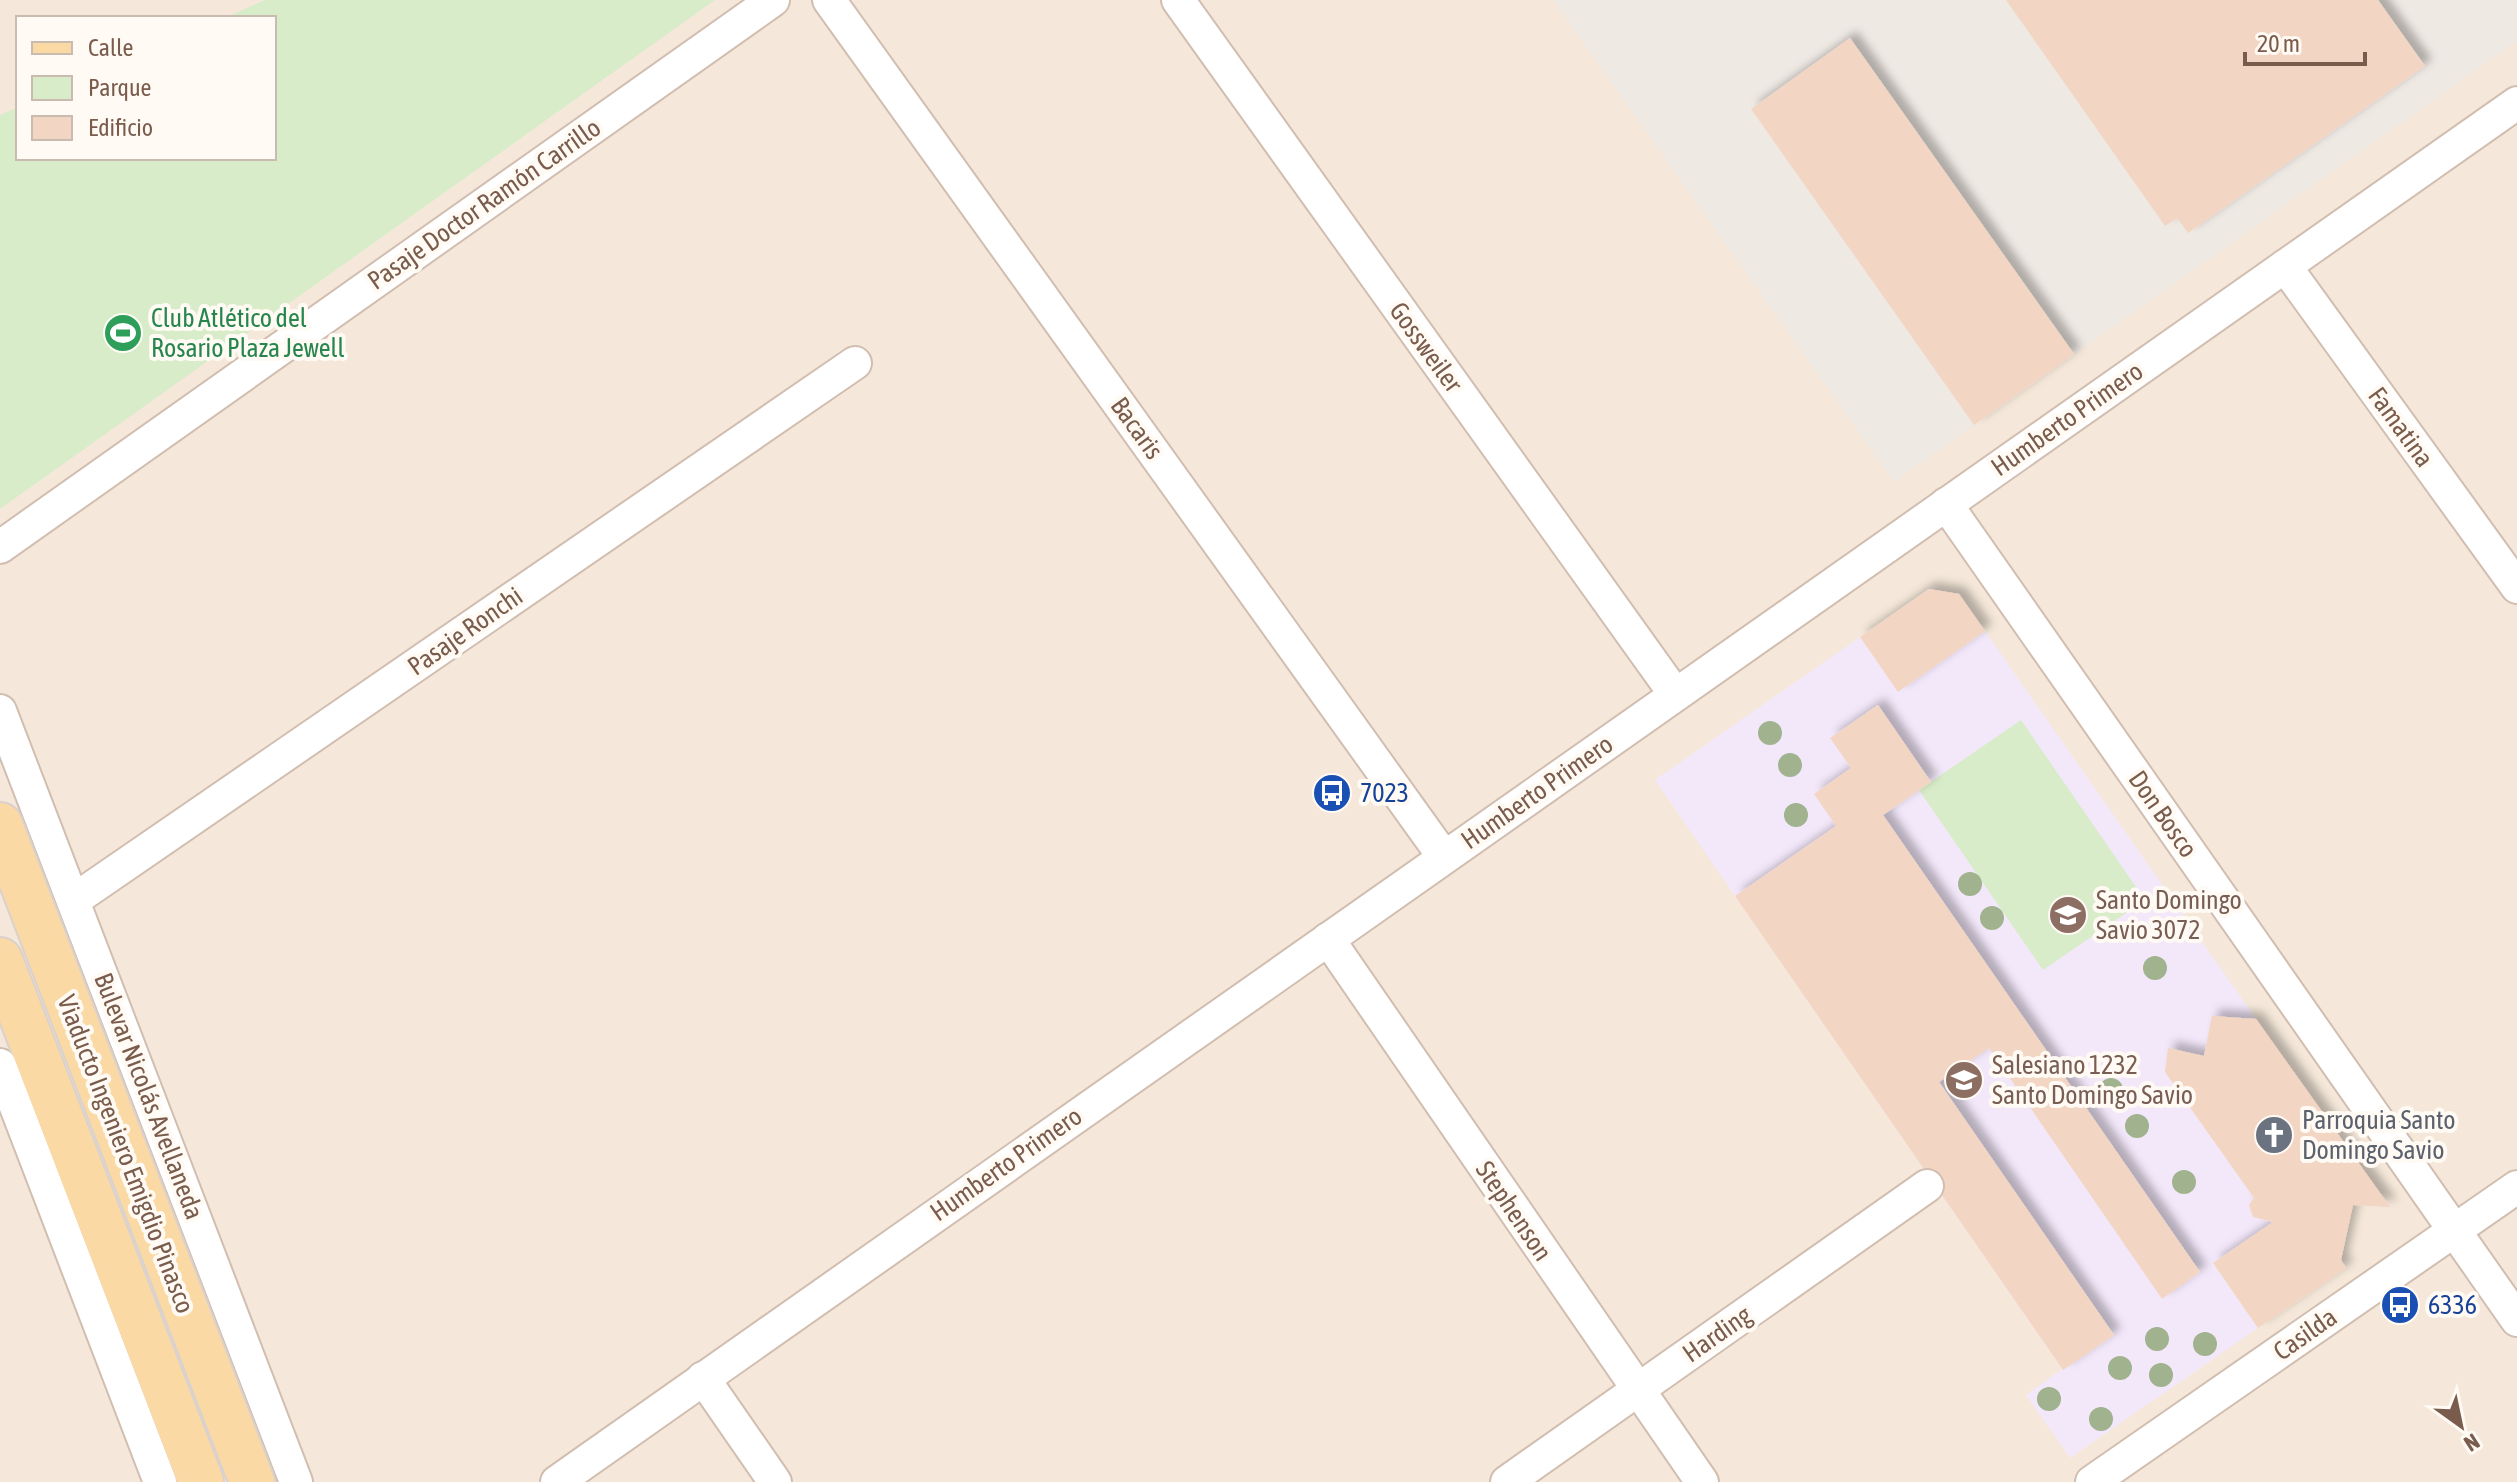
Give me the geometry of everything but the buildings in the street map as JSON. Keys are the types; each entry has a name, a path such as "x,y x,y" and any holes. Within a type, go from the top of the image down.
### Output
{"main road":[{"name":"Viaducto Ingeniero Emigdio Pinasco","path":"0,825 252,1482"},
{"name":"Viaducto Ingeniero Emigdio Pinasco","path":"0,960 169,1482"}],"street":[{"name":"Pasaje Doctor Ramón Carrillo","path":"0,547 773,0"},
{"name":"Bacaris","path":"829,0 1444,857"},
{"name":"Gossweiler","path":"1178,0 1675,694"},
{"name":"Humberto Primero","path":"557,1482 2517,103"},
{"name":"Famatina","path":"2285,266 2517,587"},
{"name":"Pasaje Ronchi","path":"74,900 855,363"},
{"name":"Don Bosco","path":"1946,504 2517,1320"},
{"name":"Bulevar Nicolás Avellaneda","path":"0,711 296,1482"},
{"name":"Stephenson","path":"1328,939 1702,1482"},
{"path":"0,1065 169,1482"},
{"name":"Harding","path":"1507,1482 1927,1186"},
{"name":"Casilda","path":"2092,1482 2517,1187"},
{"path":"703,1378 775,1482"}],"shaded area":[{"path":"0,0 2517,0 2517,1482 0,1482"},
{"path":"1553,0 2517,0 2517,41 1894,482"},
{"path":"1929,589 1959,594 2256,1019 2212,1016 2204,1056 2169,1048 2165,1072 2254,1198 2249,1206 2253,1216 2273,1222 2213,1263 2258,1328 2070,1458 2026,1395 2062,1369 1655,780"}],"green space":[{"name":"Club Atlético del Rosario Plaza Jewell","path":"265,0 715,0 0,509 0,115 16,108 16,160 276,160 276,16 229,16"},
{"path":"2021,720 2145,900 2043,970 1919,790"}],"place":[{"name":"Club Atlético del Rosario Plaza Jewell","path":"123,333"},
{"name":"7023","path":"1332,793"},
{"name":"Santo Domingo Savio 3072","path":"2068,915"},
{"name":"Salesiano 1232 Santo Domingo Savio","path":"1964,1080"},
{"name":"Parroquia Santo Domingo Savio","path":"2274,1135"},
{"name":"6336","path":"2400,1305"}]}
